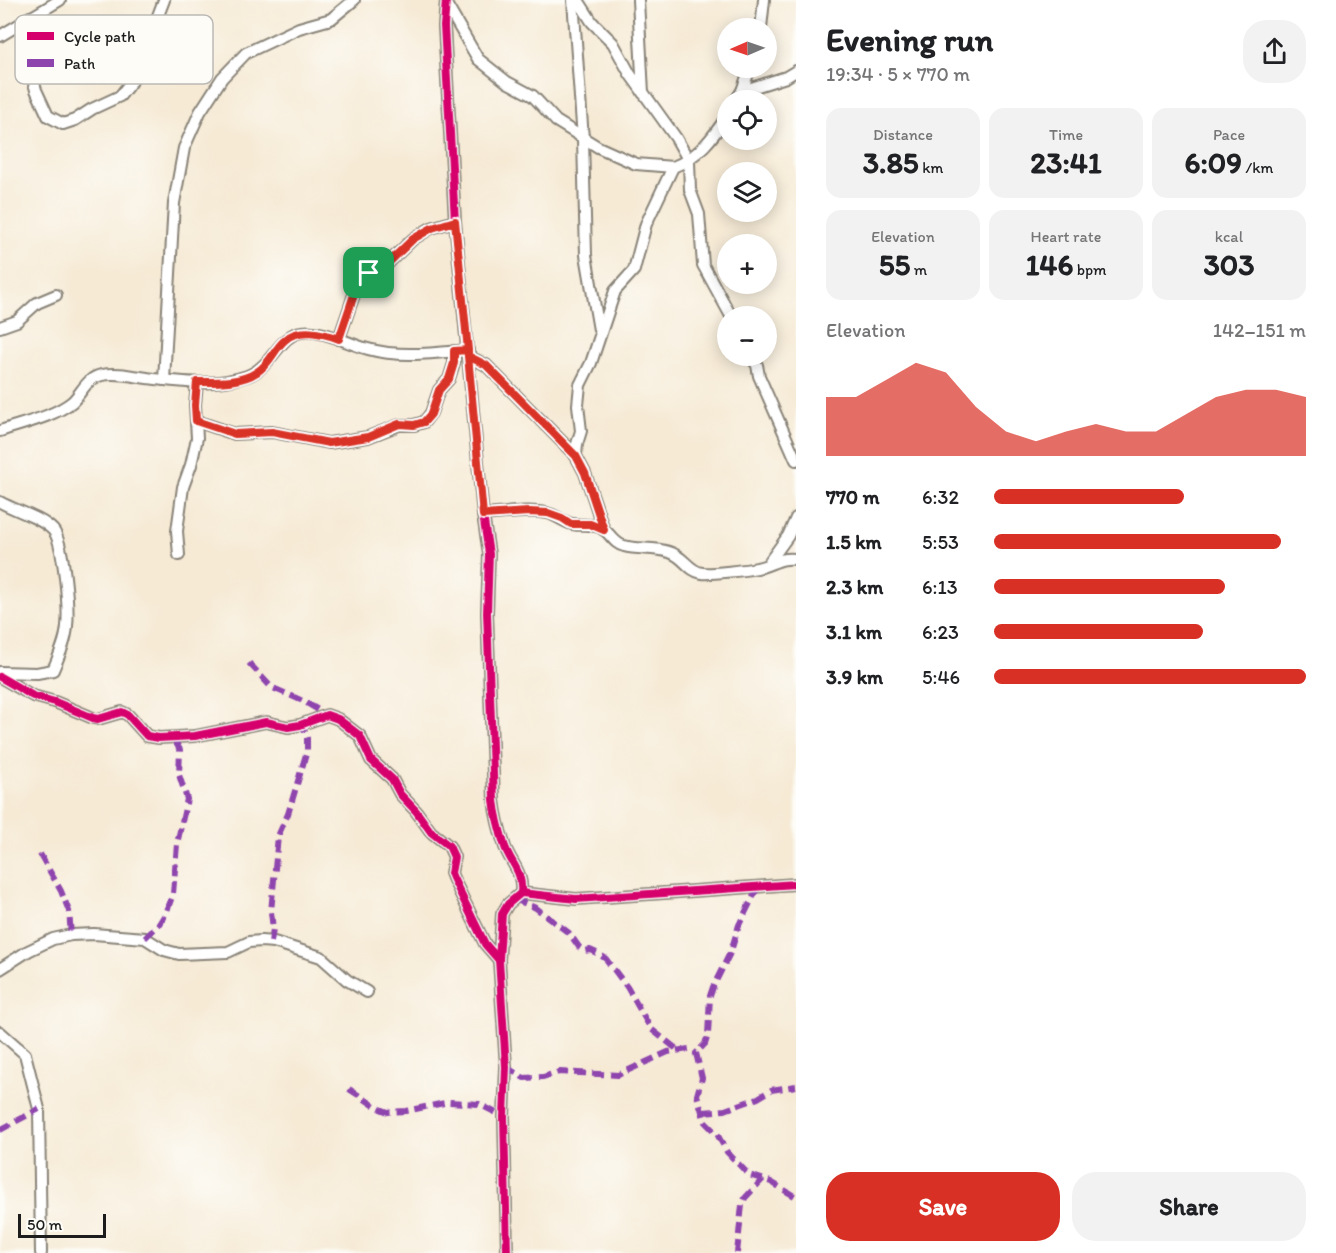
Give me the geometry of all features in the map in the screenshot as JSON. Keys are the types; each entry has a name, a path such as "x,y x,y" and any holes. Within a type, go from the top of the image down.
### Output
{"street":[{"path":"34,15 60,0"},
{"path":"158,15 164,0"},
{"path":"164,380 174,203 184,148 200,112 222,78 246,53 299,28 331,19 354,0"},
{"path":"573,0 582,139 586,255 600,334"},
{"path":"578,0 592,22 613,43 643,93 676,138 688,161 690,190 699,214 703,265 726,306"},
{"path":"638,0 643,93"},
{"path":"762,18 764,0"},
{"path":"446,2 478,59 507,82 533,96 556,121 582,139 636,164 673,167 688,161 712,140 717,132"},
{"path":"446,2 444,26 455,221 483,515 489,554 487,613 494,800 501,834 522,882 521,892 508,903 502,914 499,960 506,1067 504,1117 507,1253"},
{"path":"0,36 15,26"},
{"path":"754,90 796,71"},
{"path":"34,84 48,116 63,124 120,96 130,84"},
{"path":"576,456 581,430 578,392 591,363 615,291 634,270 646,225 673,167"},
{"path":"339,339 359,280 383,268 413,239 432,228 455,221"},
{"path":"0,327 17,321 37,303 56,295"},
{"path":"0,431 63,408 74,400 84,385 101,375 127,375 197,382 221,382 244,377 258,372 273,357 285,339 302,332 339,339 368,350 405,355 454,351 468,353 486,365 576,456 585,473 604,530"},
{"path":"196,421 235,434 272,432 329,443 368,437 399,424 414,425 424,422 431,414 439,390 449,379 454,363 454,351"},
{"path":"757,366 759,376 796,460"},
{"path":"179,555 177,531 183,487 197,438 195,405 197,382"},
{"path":"0,502 43,522 55,532 65,576 67,626 62,648 53,670 37,673 0,672"},
{"path":"483,515 548,513 571,524 590,524 604,530 623,546 650,547 672,552 681,557 693,571 706,574 758,567 779,558 796,559"},
{"path":"768,564 788,536 796,518"},
{"path":"0,678 33,696 55,702 93,718 98,719 122,712 128,715 147,736 159,738 195,736 266,722 288,727 327,716 338,719 360,736 371,760 392,779 400,794 431,832 449,846 454,857 453,878 485,944 499,960"},
{"path":"521,892 576,899 796,884"},
{"path":"0,969 53,939 71,935 93,934 145,938 164,950 179,954 228,952 249,942 261,941 274,942 321,957 347,980 367,992"},
{"path":"0,1032 26,1054 39,1109 41,1253"}],"marked path":[{"path":"249,663 271,687 327,715"},
{"path":"271,942 273,929 271,912 278,836 288,814 307,751 307,738 302,724"},
{"path":"145,938 159,924 173,894 177,844 187,799 179,775 180,750 169,736"},
{"path":"40,854 61,891 69,911 71,935"},
{"path":"758,887 739,925 731,951 710,996 708,1035 705,1044 696,1053 702,1078 697,1095 705,1122 717,1134 727,1152 749,1175 771,1182 796,1197"},
{"path":"514,899 536,908 569,933 579,947 585,951 590,950 606,959 627,987 651,1029 678,1050"},
{"path":"506,1067 524,1078 543,1077 559,1072 618,1075 668,1052 689,1049 696,1053"},
{"path":"703,1112 725,1110 758,1098 771,1090 796,1086"},
{"path":"349,1089 388,1112 406,1111 449,1102 479,1104 504,1117"},
{"path":"0,1130 39,1109"},
{"path":"737,1253 742,1205 745,1198 763,1179"}],"cycle path":[{"path":"446,0 444,26 455,221 483,515 489,554 487,613 494,800 505,847 520,879 521,893"},
{"path":"0,677 33,696 55,702 93,718 98,719 122,712 128,715 147,736 159,738 195,736 266,722 288,727 327,715 338,719 360,736 371,760 392,779 400,794 431,832 449,846 454,857 451,873 453,878 485,944 499,960"},
{"path":"507,1253 504,1117 506,1067 499,960 502,914 508,904 521,893 576,899 796,884"}],"route":[{"path":"369,273 359,280 339,339 302,332 285,339 273,357 258,372 221,382 197,382 196,421 235,434 272,432 329,443 368,437 399,424 414,425 424,422 431,414 439,390 449,379 454,363 454,351 468,350 468,356 476,430 483,515 548,513 571,524 590,524 604,530 585,473 576,456 486,365 468,356 468,350 455,221 432,228 413,239 383,268 369,273"}]}
